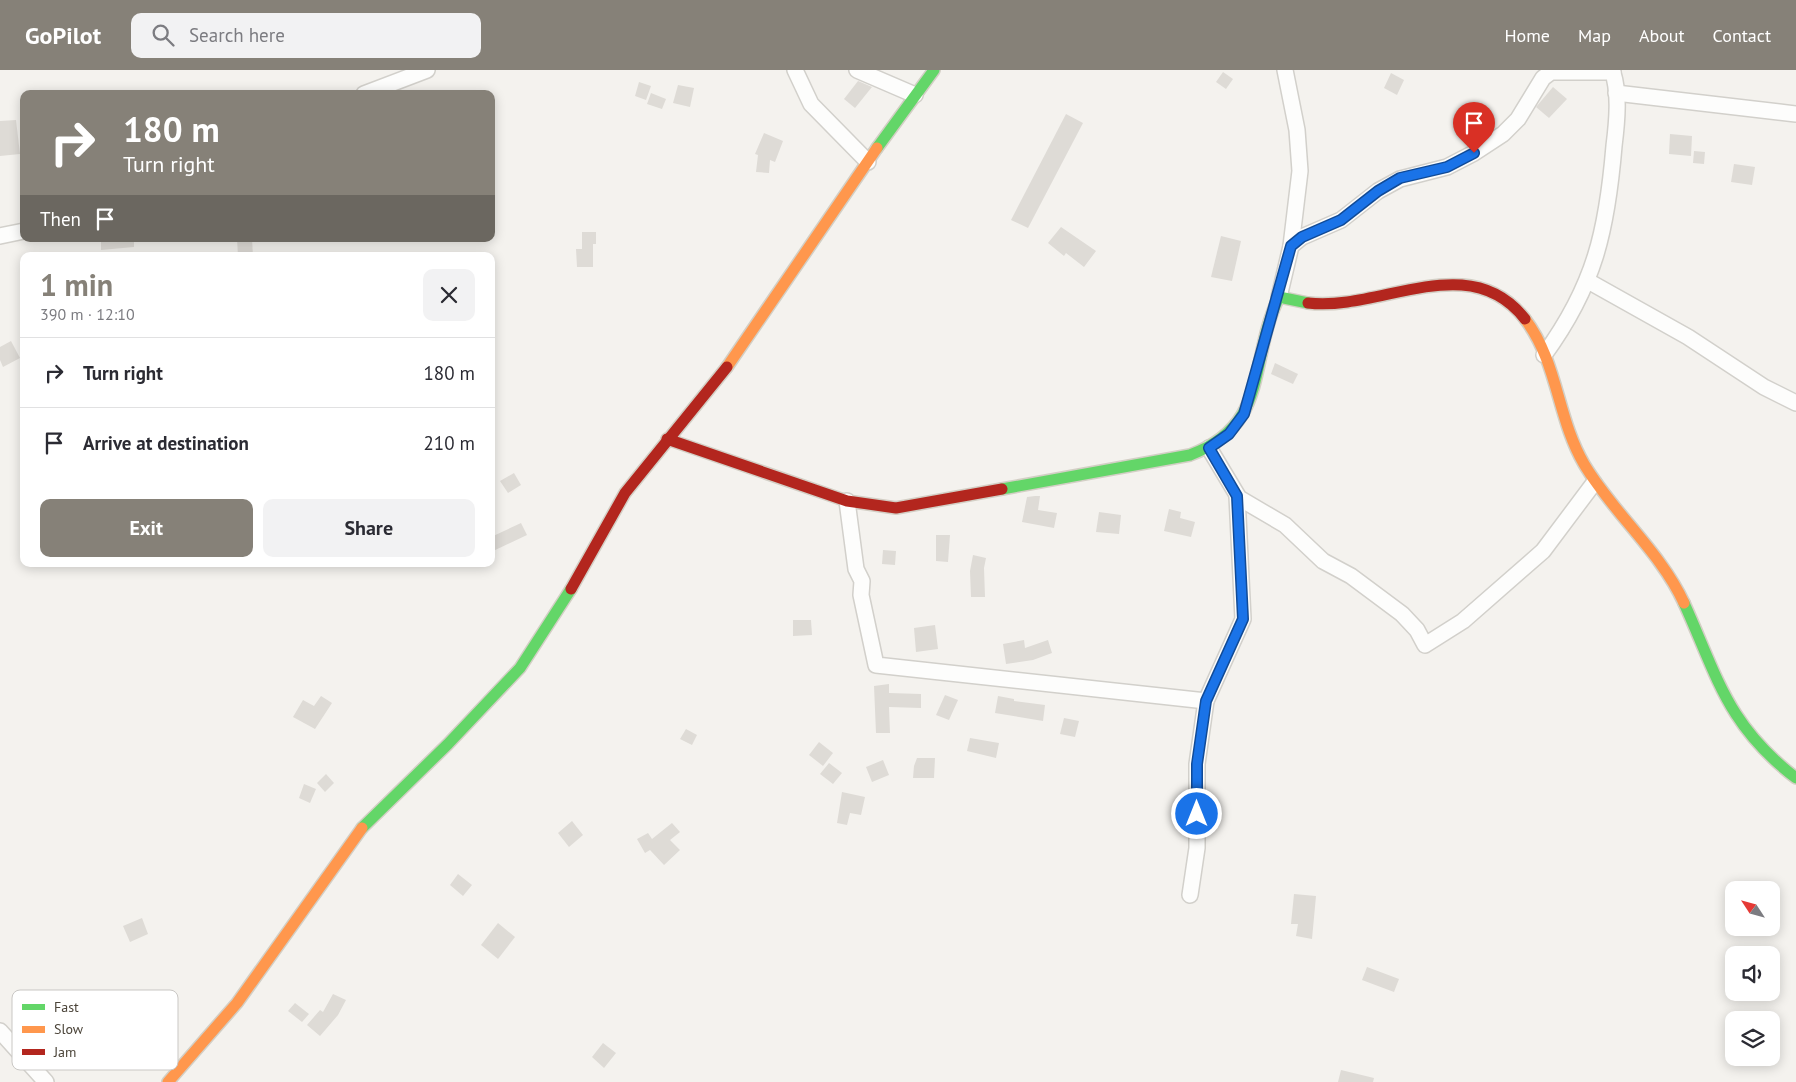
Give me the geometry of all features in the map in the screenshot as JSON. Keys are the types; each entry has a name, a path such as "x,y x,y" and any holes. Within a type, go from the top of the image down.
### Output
{"street":[{"path":"374,90 427,70"},
{"path":"795,70 811,104 868,162"},
{"path":"857,70 915,95"},
{"path":"168,1082 207,1039 254,980 364,826 448,744 520,668 584,570 625,493 666,439 715,385 868,162 934,70"},
{"path":"666,439 847,501 896,508 1190,455 1209,448 1229,434 1244,414 1291,246 1300,171 1298,130 1285,70"},
{"path":"1291,246 1302,237 1341,220 1378,191 1400,178 1447,167 1496,139 1518,119 1543,78 1551,72 1612,71 1616,93 1616,132 1611,187 1603,236 1588,281 1565,327 1544,355"},
{"path":"1616,93 1796,114"},
{"path":"0,236 20,233"},
{"path":"1588,281 1688,337 1764,387 1796,403"},
{"path":"1278,296 1305,302 1334,304 1426,287 1466,285 1488,289 1506,299 1521,312 1552,372 1573,442 1594,483 1654,555 1681,596 1717,684 1731,712 1772,762 1796,778"},
{"path":"1190,896 1197,848 1197,764 1206,701 1243,619 1237,496 1209,448"},
{"path":"1237,496 1285,525 1322,561 1351,576 1402,614 1417,630 1425,645 1463,621 1543,551 1594,483"},
{"path":"847,501 856,569 862,581 861,595 876,665 1206,701"},
{"path":"0,1031 12,1044"},
{"path":"35,1070 46,1082"}],"building":[{"path":"1223,72 1233,79 1226,89 1216,82"},
{"path":"1391,73 1404,80 1397,95 1384,88"},
{"path":"858,81 872,87 855,108 844,99"},
{"path":"639,82 651,86 646,100 635,96"},
{"path":"678,85 694,88 690,107 673,103"},
{"path":"1553,87 1567,99 1549,118 1536,107"},
{"path":"651,93 666,99 662,109 647,104"},
{"path":"1066,114 1083,123 1028,228 1011,220"},
{"path":"16,120 20,154 0,156 0,121"},
{"path":"764,133 783,141 775,162 770,160 769,173 756,172 758,155 755,154"},
{"path":"1670,134 1692,136 1691,156 1669,154"},
{"path":"1694,151 1705,152 1704,164 1693,163"},
{"path":"1734,164 1755,167 1752,185 1731,182"},
{"path":"1061,227 1096,251 1084,267 1066,253 1064,256 1048,243"},
{"path":"582,232 596,232 596,244 593,244 593,267 577,267 576,249 582,249"},
{"path":"1221,236 1241,241 1232,281 1211,277"},
{"path":"101,242 134,242 134,247 101,250"},
{"path":"237,242 252,242 253,252 238,252"},
{"path":"11,341 20,358 3,367 0,360 0,347"},
{"path":"1275,363 1298,374 1293,384 1271,374"},
{"path":"514,473 521,485 508,493 500,481"},
{"path":"1040,496 1038,510 1057,513 1054,528 1022,522 1027,497"},
{"path":"1169,509 1181,512 1180,518 1195,522 1191,537 1164,531"},
{"path":"1099,512 1121,515 1119,534 1096,532"},
{"path":"521,523 527,535 495,550 495,535"},
{"path":"936,535 950,535 948,562 936,561"},
{"path":"883,550 896,551 895,565 882,564"},
{"path":"973,555 986,558 984,568 985,597 971,597 970,571"},
{"path":"793,620 811,620 812,635 793,636"},
{"path":"935,625 938,649 916,652 914,628"},
{"path":"1024,640 1025,648 1048,640 1052,653 1033,660 1006,664 1003,644"},
{"path":"889,684 889,693 921,694 921,708 889,707 890,733 876,733 874,686"},
{"path":"945,695 958,700 949,720 936,715"},
{"path":"321,696 332,703 315,729 293,717 303,700 314,706"},
{"path":"998,696 1014,699 1014,701 1045,705 1043,721 995,713"},
{"path":"1064,718 1079,721 1075,737 1060,734"},
{"path":"686,729 697,735 692,745 680,739"},
{"path":"970,738 999,743 996,758 967,751"},
{"path":"819,742 833,753 823,766 809,755"},
{"path":"917,758 935,758 934,778 913,778"},
{"path":"883,760 889,775 872,782 866,767"},
{"path":"829,763 842,773 833,784 820,774"},
{"path":"326,774 334,783 325,792 317,783"},
{"path":"304,784 316,789 310,803 299,798"},
{"path":"842,792 865,797 861,815 850,813 847,825 837,823"},
{"path":"572,821 583,835 569,847 558,833"},
{"path":"672,823 680,832 670,840 680,850 664,865 650,850 645,853 637,839 648,833 652,839"},
{"path":"458,874 472,885 463,896 450,885"},
{"path":"1294,894 1316,896 1312,939 1296,936 1298,924 1291,924"},
{"path":"142,918 148,934 130,942 123,926"},
{"path":"498,923 515,937 498,959 481,945"},
{"path":"1367,967 1399,979 1394,992 1362,980"},
{"path":"333,994 346,1000 338,1015 320,1036 307,1025 320,1010 323,1012"},
{"path":"295,1003 309,1014 302,1022 288,1011"},
{"path":"603,1043 616,1053 604,1068 592,1057"},
{"path":"1341,1070 1374,1078 1373,1082 1338,1082"}],"traffic: fast":[{"path":"877,148 934,70"},
{"path":"1002,489 1190,455 1216,442 1234,427 1246,408 1253,388 1263,344 1279,297 1308,303"},
{"path":"362,828 448,744 520,668 571,589"},
{"path":"1684,603 1716,677 1739,719 1754,739 1796,778"}],"traffic: slow":[{"path":"727,367 877,148"},
{"path":"1525,319 1544,353 1568,428 1584,464 1608,499 1662,566 1684,603"},
{"path":"168,1082 237,1003 362,828"}],"traffic: jam":[{"path":"1308,303 1336,303 1422,287 1451,285 1478,287 1503,298 1525,319"},
{"path":"571,589 625,493 727,367"},
{"path":"667,439 847,501 896,508 1002,489"}],"route":[{"path":"1197,814 1197,764 1206,701 1243,619 1237,496 1209,448 1229,434 1244,414 1291,246 1302,237 1341,220 1378,191 1400,178 1422,171 1447,167 1474,153"}]}
